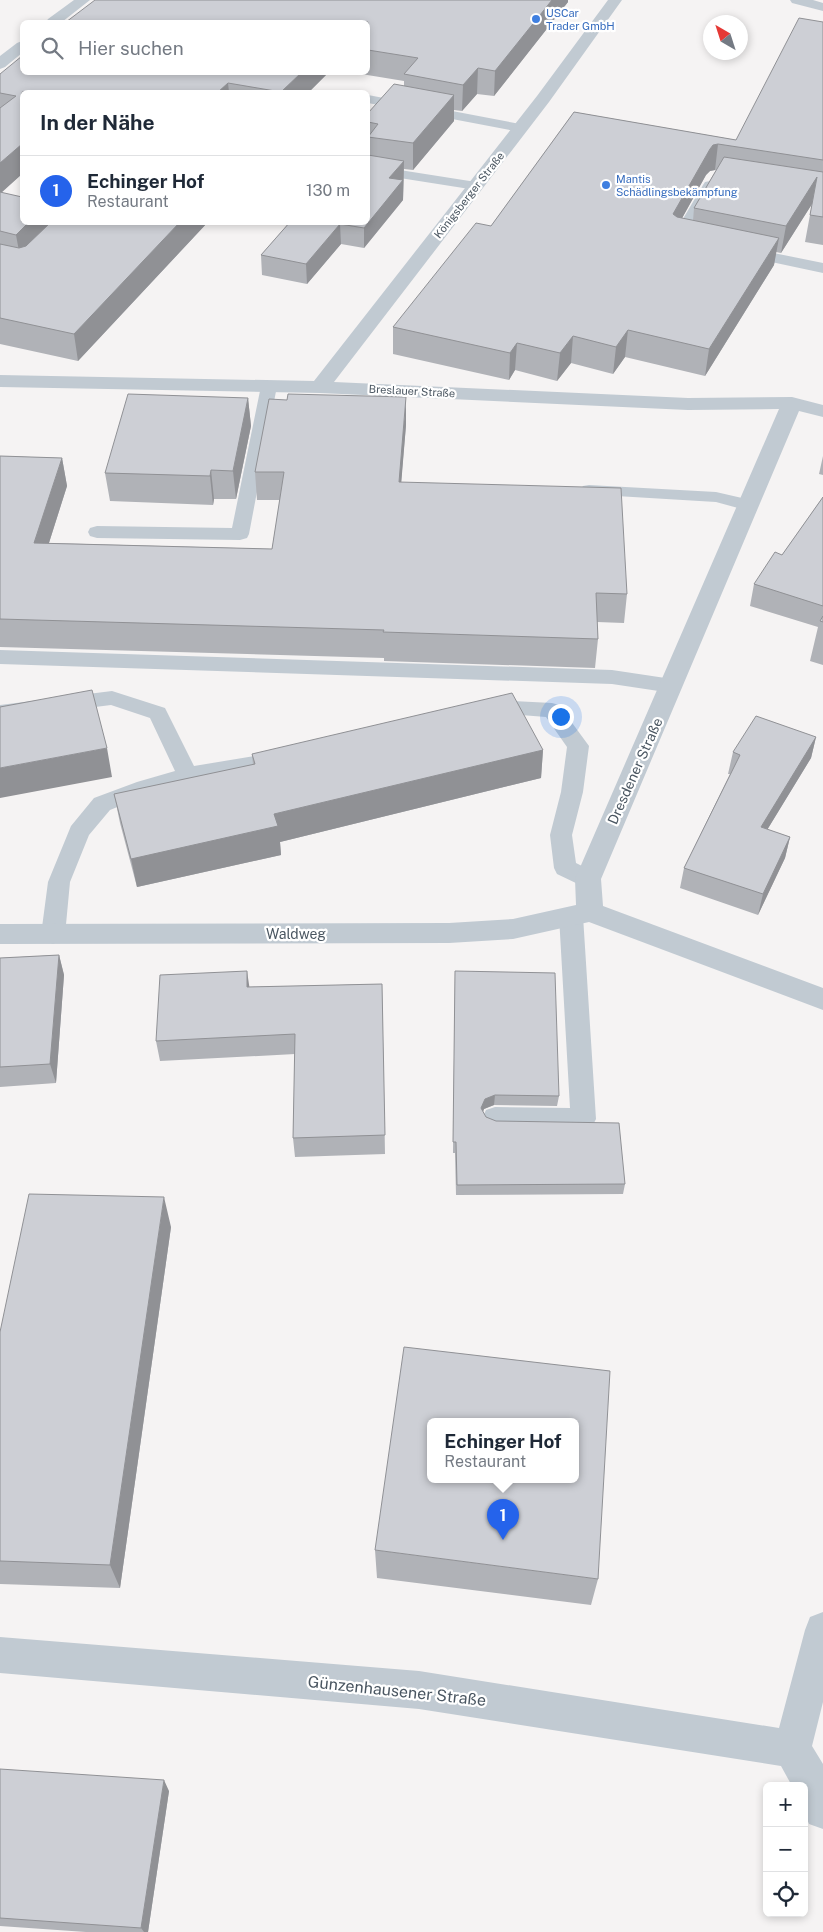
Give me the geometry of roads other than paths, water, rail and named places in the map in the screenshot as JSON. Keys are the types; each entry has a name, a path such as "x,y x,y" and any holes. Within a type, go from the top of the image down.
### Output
{"street":[{"path":"58,20 83,0"},
{"name":"Königsberger Straße","path":"320,387 476,186 616,0"},
{"path":"797,0 823,7"},
{"path":"0,64 20,48"},
{"name":"Breslauer Straße","path":"0,381 320,387 688,404 792,403 823,411"},
{"name":"Dresdener Straße","path":"580,914 588,879 792,403"},
{"path":"580,914 823,999"},
{"name":"Waldweg","path":"0,934 449,933 513,929 580,914"},
{"path":"823,1630 792,1749 819,1794 823,1810"},
{"name":"Günzenhausener Straße","path":"0,1655 418,1690 792,1749"}],"lane":[{"path":"370,99 515,135"},
{"path":"492,138 515,135"},
{"path":"370,169 476,186"},
{"path":"708,244 680,238 715,176 725,178"},
{"path":"727,248 823,268"},
{"path":"97,532 240,534 269,386"},
{"path":"569,490 716,497 749,505"},
{"path":"0,657 612,677 672,686"},
{"path":"0,712 112,698 158,713 188,775"},
{"path":"470,712 489,707 552,710 578,746 572,792 561,835 565,868 588,879"},
{"path":"53,935 59,882 79,832 102,804 145,787 188,775 301,755"},
{"path":"495,1118 582,1119 580,914"}],"place":[{"name":"USCar Trader GmbH","path":"536,19"},
{"name":"Mantis Schädlingsbekämpfung","path":"606,185"},
{"name":"Echinger Hof","path":"503,1540"}]}
